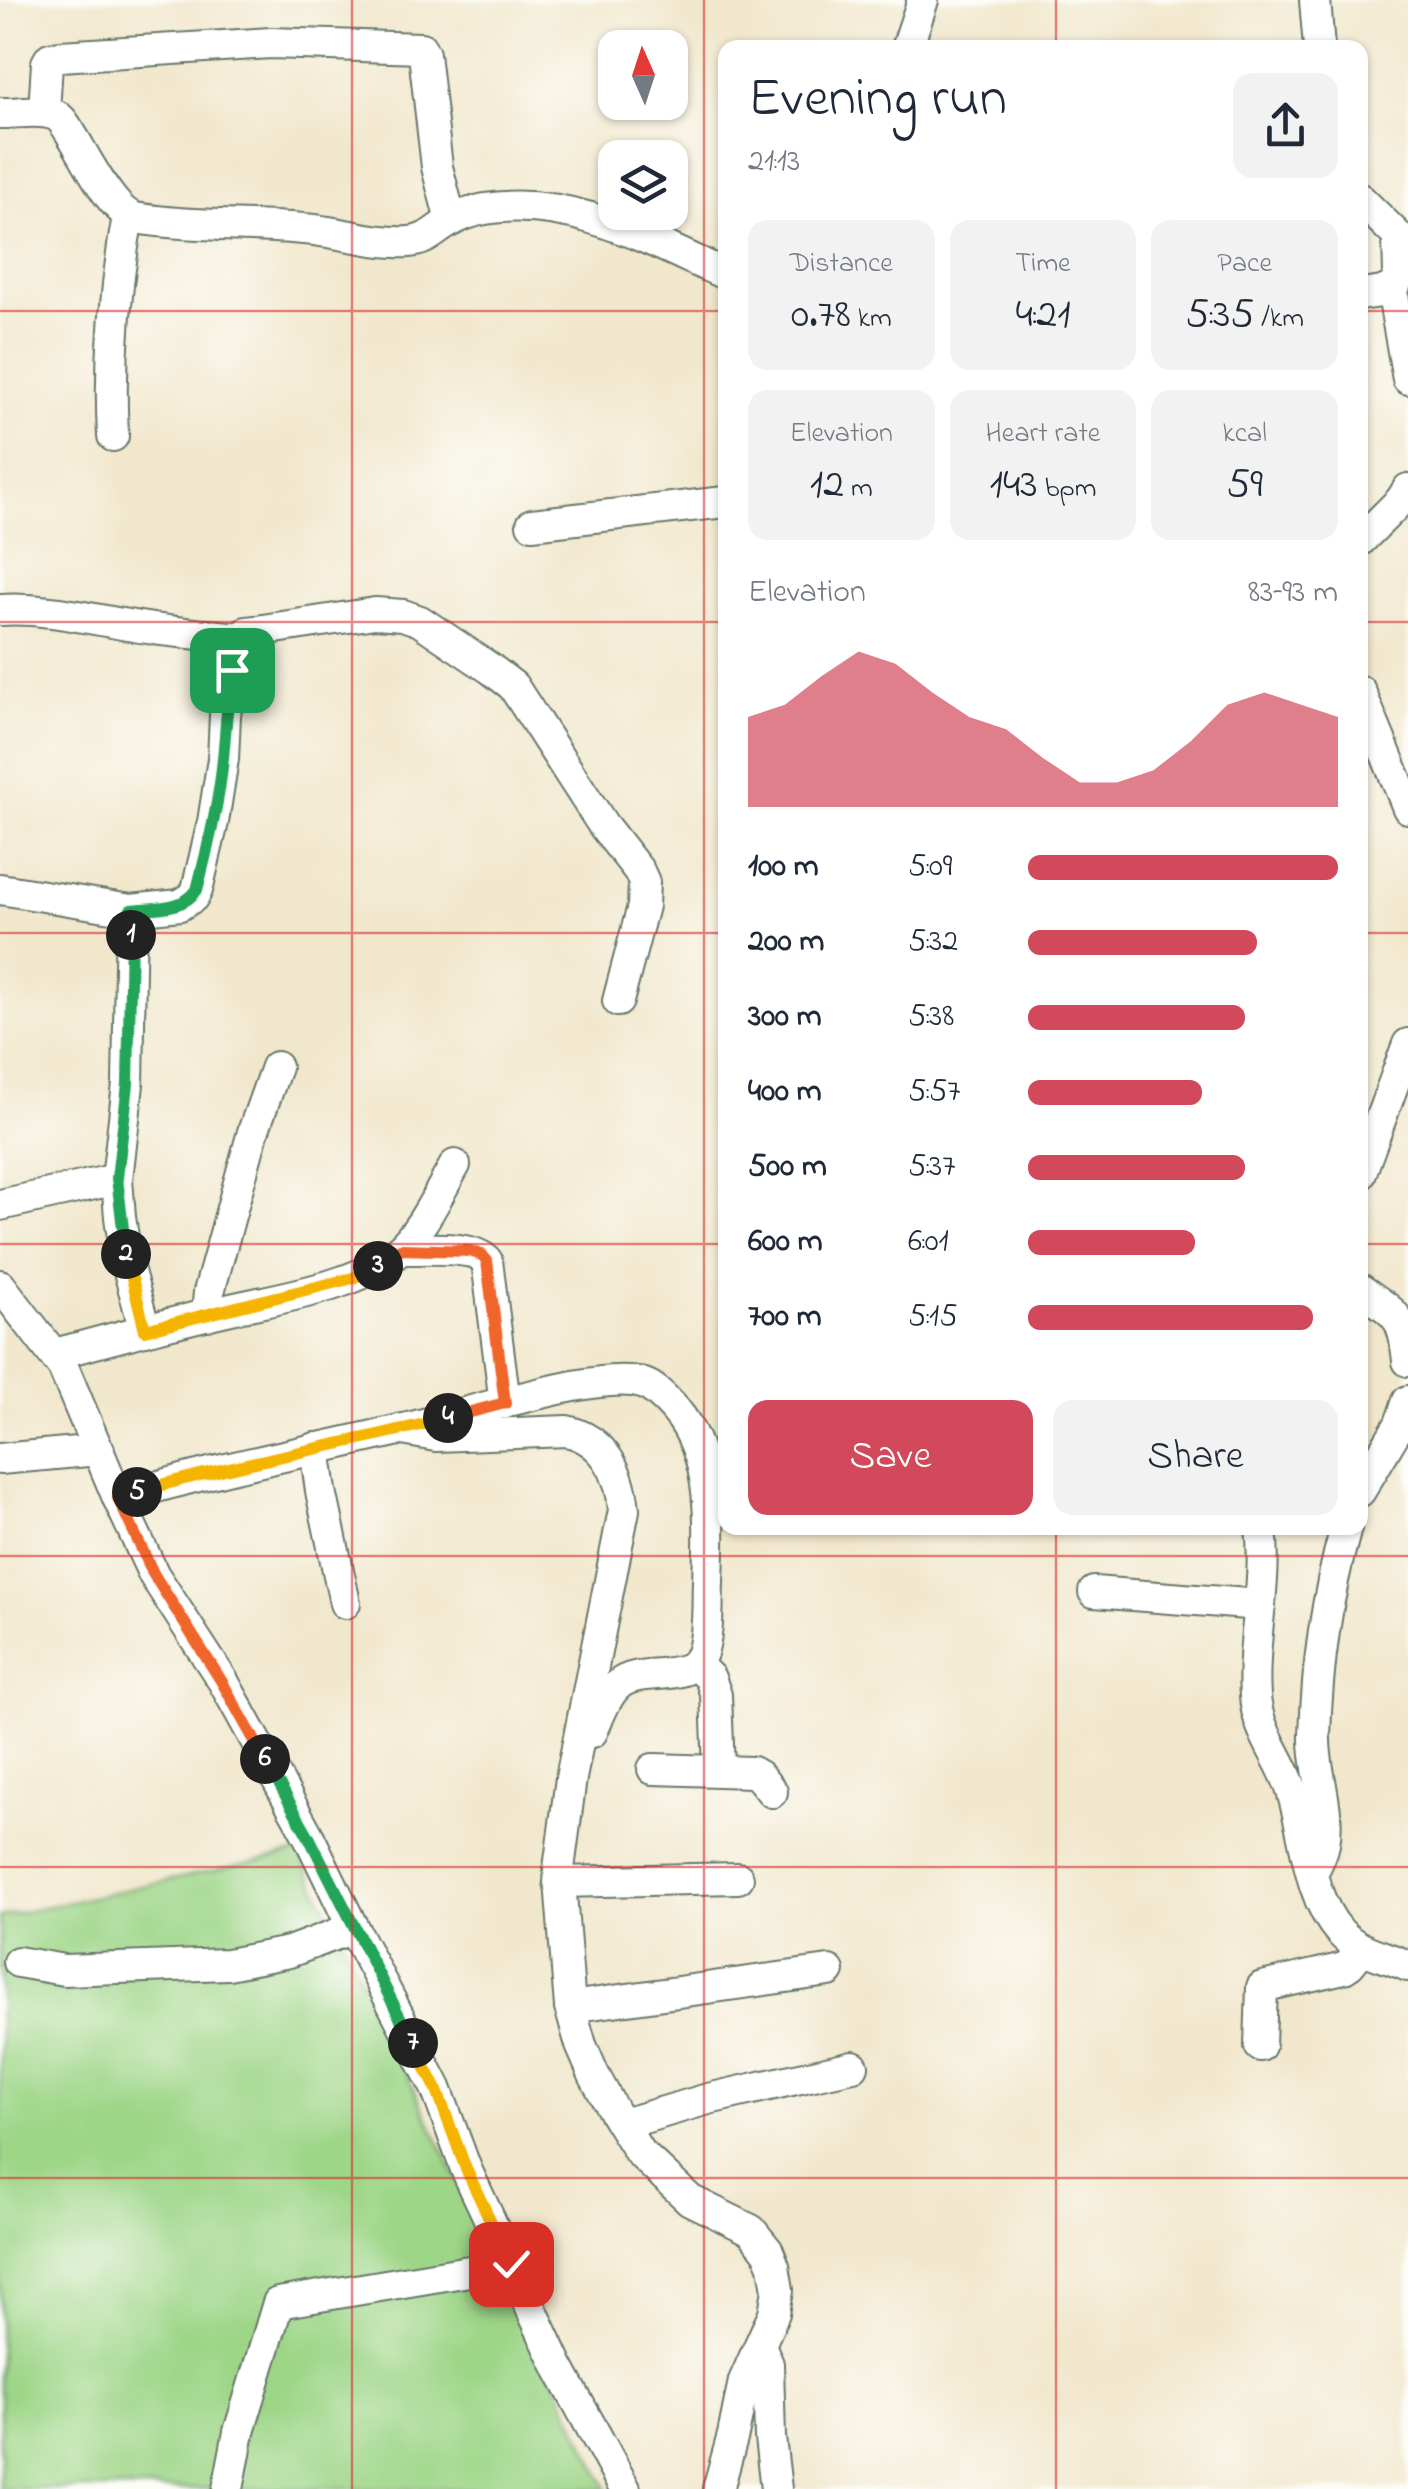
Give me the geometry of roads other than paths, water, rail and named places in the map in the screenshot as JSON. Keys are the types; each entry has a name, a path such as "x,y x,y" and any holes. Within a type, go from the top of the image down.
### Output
{"street":[{"path":"910,40 923,0"},
{"path":"1315,0 1318,40"},
{"path":"44,112 46,63 60,56 271,42 421,48 437,167 451,221"},
{"path":"0,113 44,112 62,120 116,206 128,216 308,229 398,242 425,240 451,221 494,208 562,210 642,234 718,271"},
{"path":"1368,207 1403,242 1398,281 1392,289 1368,294"},
{"path":"114,436 110,388 114,319 128,216"},
{"path":"1392,289 1408,379"},
{"path":"1368,533 1408,488"},
{"path":"532,524 718,503"},
{"path":"0,610 53,611 148,628 241,638"},
{"path":"0,889 131,910 180,905 192,897 214,822 225,715 241,638 256,630 351,615 393,613 420,621 512,686 603,825 639,870 644,882 644,906 618,1001"},
{"path":"1368,710 1408,808"},
{"path":"131,910 128,1084 117,1178 127,1264 145,1330"},
{"path":"1368,1153 1408,1044"},
{"path":"206,1314 248,1150 276,1067"},
{"path":"55,1354 353,1278 400,1249 420,1226 455,1166"},
{"path":"0,1203 117,1178"},
{"path":"400,1249 470,1251 487,1261 505,1403"},
{"path":"0,1285 55,1354 70,1380 154,1575 232,1699 309,1837 436,2088 466,2169 558,2368 626,2489"},
{"path":"1368,1295 1399,1319 1408,1362"},
{"path":"118,1498 194,1475 403,1430 586,1384 630,1380 648,1385 686,1423 701,1457 706,1481 708,1560 703,1650 696,1664 680,1672 637,1675 619,1683 607,1700 572,1778"},
{"path":"1368,1478 1400,1424 1408,1401"},
{"path":"403,1430 436,1436 567,1431 590,1440 620,1480 624,1510 572,1778 559,1882 570,2007 594,2075 640,2152 690,2200 751,2230 768,2251 774,2266 778,2290 774,2313 744,2381 718,2489"},
{"path":"315,1448 344,1603"},
{"path":"0,1459 99,1450"},
{"path":"1262,1535 1254,1656 1260,1727 1292,1790 1308,1864 1328,1915 1344,1936 1362,1949 1408,1966"},
{"path":"1312,1873 1322,1853 1326,1827 1315,1748 1324,1628 1344,1535"},
{"path":"1094,1592 1260,1605"},
{"path":"696,1664 710,1678 716,1695 720,1770"},
{"path":"653,1769 752,1772 772,1792"},
{"path":"559,1882 738,1878"},
{"path":"18,1962 64,1970 228,1964 289,1952 353,1928"},
{"path":"1260,2046 1262,1988 1344,1968 1362,1949"},
{"path":"570,2007 829,1972"},
{"path":"622,2124 708,2098 852,2066"},
{"path":"228,2489 239,2432 278,2303 511,2264"},
{"path":"760,2344 768,2364 776,2489"}]}
